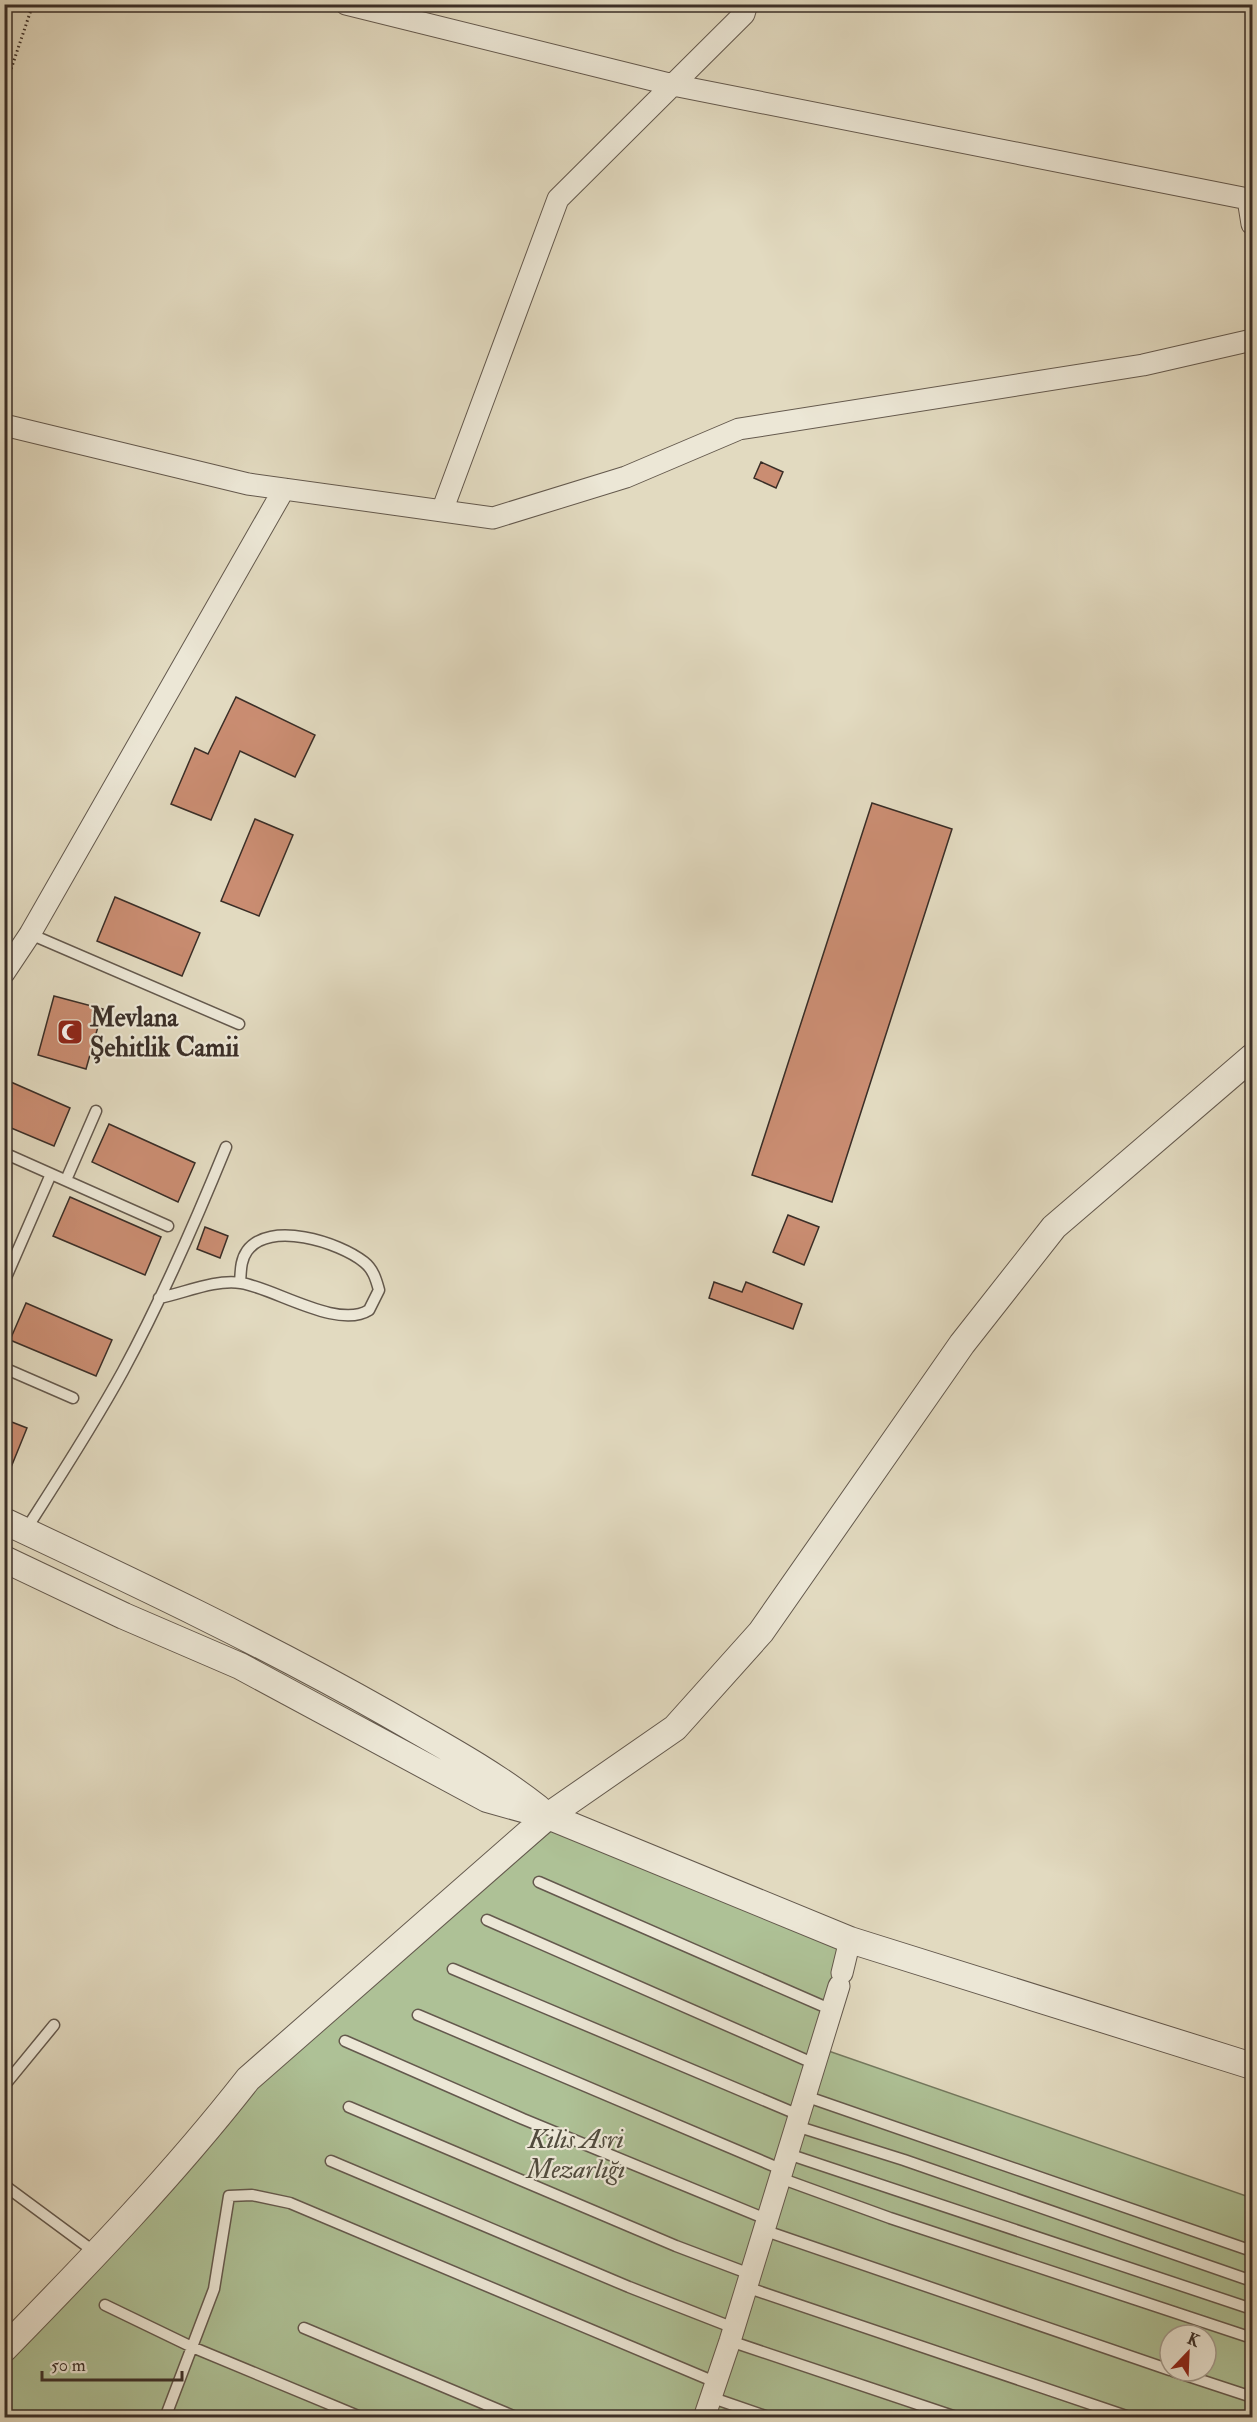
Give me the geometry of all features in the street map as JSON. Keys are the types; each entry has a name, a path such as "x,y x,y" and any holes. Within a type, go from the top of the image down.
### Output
{"street":[{"path":"346,4 673,85 1248,199 1252,224"},
{"path":"442,511 558,199 744,14 747,4"},
{"path":"4,425 248,484 493,518 626,477 739,429 1143,365 1252,340"},
{"path":"4,973 30,934 284,489"},
{"path":"4,2349 97,2254 212,2126 248,2079 548,1816 675,1728 760,1632 962,1344 1054,1227 1252,1058"},
{"path":"15,1526 224,1625 346,1690 501,1779 548,1816"},
{"path":"4,1559 124,1617 240,1666 487,1799 548,1816 850,1940 1252,2066"},
{"path":"704,2418 832,2010 850,1940"}],"lane":[{"path":"30,934 239,1024"},
{"path":"66,1180 96,1111"},
{"path":"15,1526 122,1373 199,1214 226,1147"},
{"path":"4,1153 168,1226"},
{"path":"4,1282 10,1256 51,1173"},
{"path":"159,1298 218,1283 240,1283 293,1302 350,1316 369,1310 379,1290 372,1271 355,1256 332,1246 293,1235 271,1237 252,1245 242,1260 240,1283"},
{"path":"4,1368 73,1398"},
{"path":"539,1882 832,2010"},
{"path":"487,1920 815,2064"},
{"path":"453,1969 800,2112 904,2160 1252,2281"},
{"path":"418,2015 784,2167 890,2218 1252,2338"},
{"path":"4,2086 54,2025"},
{"path":"345,2041 765,2224 1158,2366"},
{"path":"348,2107 654,2237 748,2280 1132,2418"},
{"path":"800,2112 1252,2251"},
{"path":"332,2161 629,2287 732,2334 959,2418"},
{"path":"784,2167 1252,2308"},
{"path":"4,2185 97,2254"},
{"path":"165,2418 214,2289 229,2196 252,2195 290,2203 713,2389 771,2418"},
{"path":"105,2305 192,2347 363,2418"},
{"path":"304,2328 518,2418"},
{"path":"1208,2383 1252,2397"}],"path":[{"path":"4,90 33,4"}],"green space":[{"name":"Kilis Asri Mezarlığı","path":"569,1816 845,1931 817,2047 1252,2198 1252,2417 5,2418 5,2362 218,2113"}],"building":[{"path":"761,462 783,472 776,488 754,478"},
{"path":"236,697 315,735 295,777 240,751 211,820 171,804 195,748 208,754"},
{"path":"872,803 952,829 832,1202 752,1175"},
{"path":"255,819 293,835 259,916 221,901"},
{"path":"115,897 200,933 182,976 97,941"},
{"name":"Mevlana Şehitlik Camii","path":"54,996 103,1009 86,1069 38,1055"},
{"path":"4,1079 70,1108 54,1146 4,1125"},
{"path":"109,1124 195,1163 178,1202 92,1162"},
{"path":"70,1197 161,1237 145,1275 53,1236"},
{"path":"788,1215 819,1227 804,1265 773,1252"},
{"path":"205,1227 228,1236 220,1258 197,1249"},
{"path":"714,1282 742,1292 746,1282 802,1304 793,1329 709,1298"},
{"path":"26,1303 112,1340 96,1376 10,1340"},
{"path":"4,1419 27,1428 5,1482 4,1482"}],"place":[{"name":"Mevlana Şehitlik Camii","path":"70,1032"}]}
